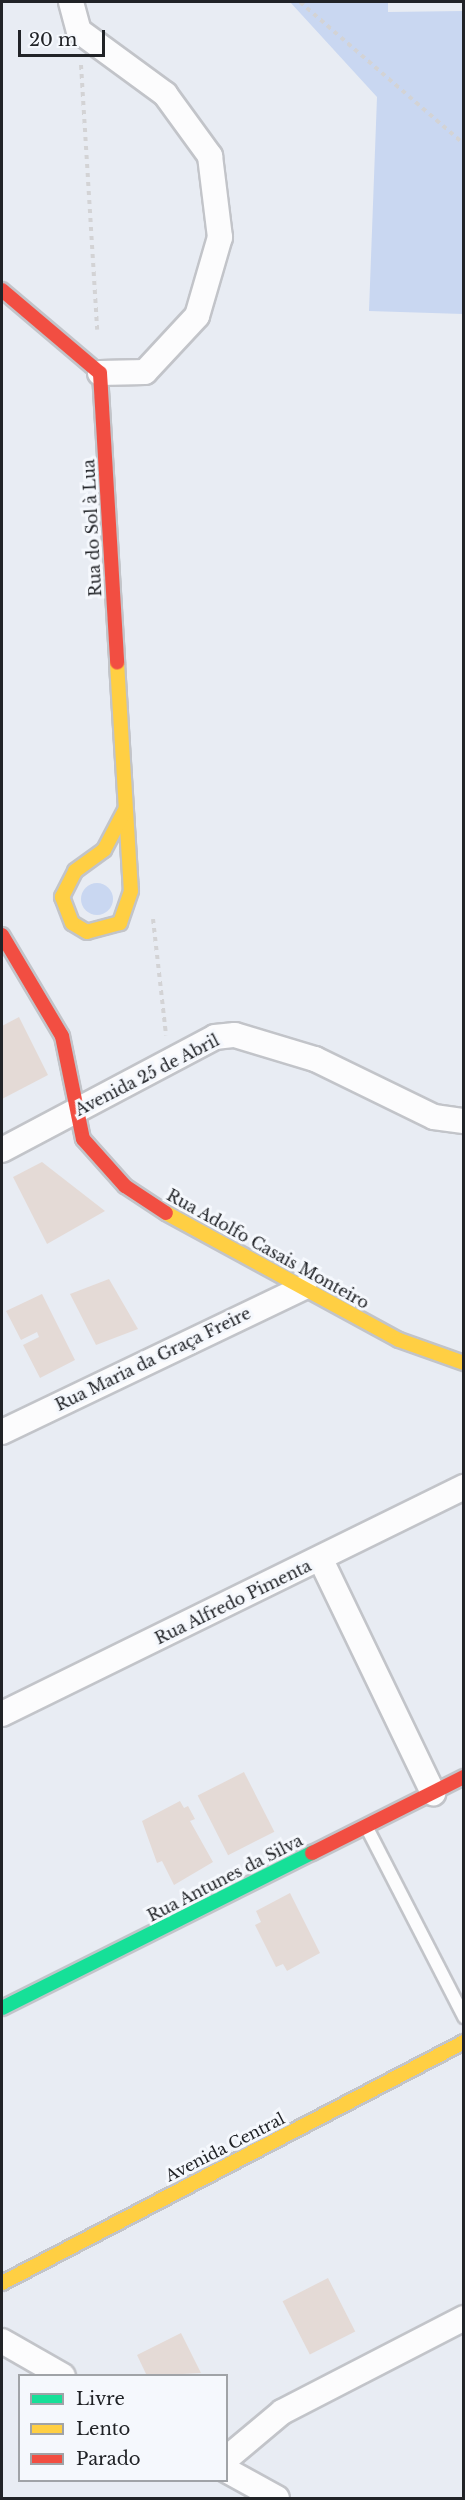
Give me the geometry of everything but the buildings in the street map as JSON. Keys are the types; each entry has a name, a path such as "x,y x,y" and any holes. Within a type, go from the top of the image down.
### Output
{"street":[{"path":"2,290 100,373 146,372 197,316 220,237 210,156 165,94 79,31 71,2"},
{"name":"Rua do Sol à Lua","path":"100,373 129,907"},
{"path":"125,810 104,850 75,871 62,897 72,923 87,932 112,928 129,907"},
{"name":"Rua Adolfo Casais Monteiro","path":"2,935 62,1036 83,1140 93,1156 125,1186 176,1220 399,1340 464,1363"},
{"name":"Avenida 25 de Abril","path":"2,1150 215,1037 253,1037 315,1059 434,1117 464,1121"},
{"name":"Rua Maria da Graça Freire","path":"2,1432 303,1287"},
{"name":"Rua Alfredo Pimenta","path":"3,1709 321,1560 464,1487"},
{"path":"321,1560 433,1793"},
{"name":"Rua Antunes da Silva","path":"2,2008 464,1777"},
{"name":"Avenida Central","path":"2,2283 464,2042"},
{"path":"228,2457 282,2412 464,2318"},
{"path":"2,2341 60,2374"},
{"path":"228,2471 277,2499"}],"lane":[{"path":"366,1826 464,2017"}],"path":[{"path":"300,2 464,144"},
{"path":"79,31 100,373"},
{"path":"129,907 157,921 168,1062"}],"shaded area":[{"path":"290,2 388,2 388,12 463,11 463,314 369,311 377,97"},
{"path":"97,883 108,888 113,899 108,910 97,915 86,910 81,899 86,888"}],"traffic: fast":[{"path":"2,2008 312,1853"}],"traffic: slow":[{"path":"117,663 131,891 120,923 87,932 72,923 62,897 75,871 104,850 125,810"},
{"path":"166,1213 399,1340 464,1363"},
{"path":"2,2283 464,2042"}],"traffic: jam":[{"path":"2,290 100,373 117,663"},
{"path":"2,935 62,1036 83,1139 125,1186 166,1213"},
{"path":"312,1853 464,1777"}]}
